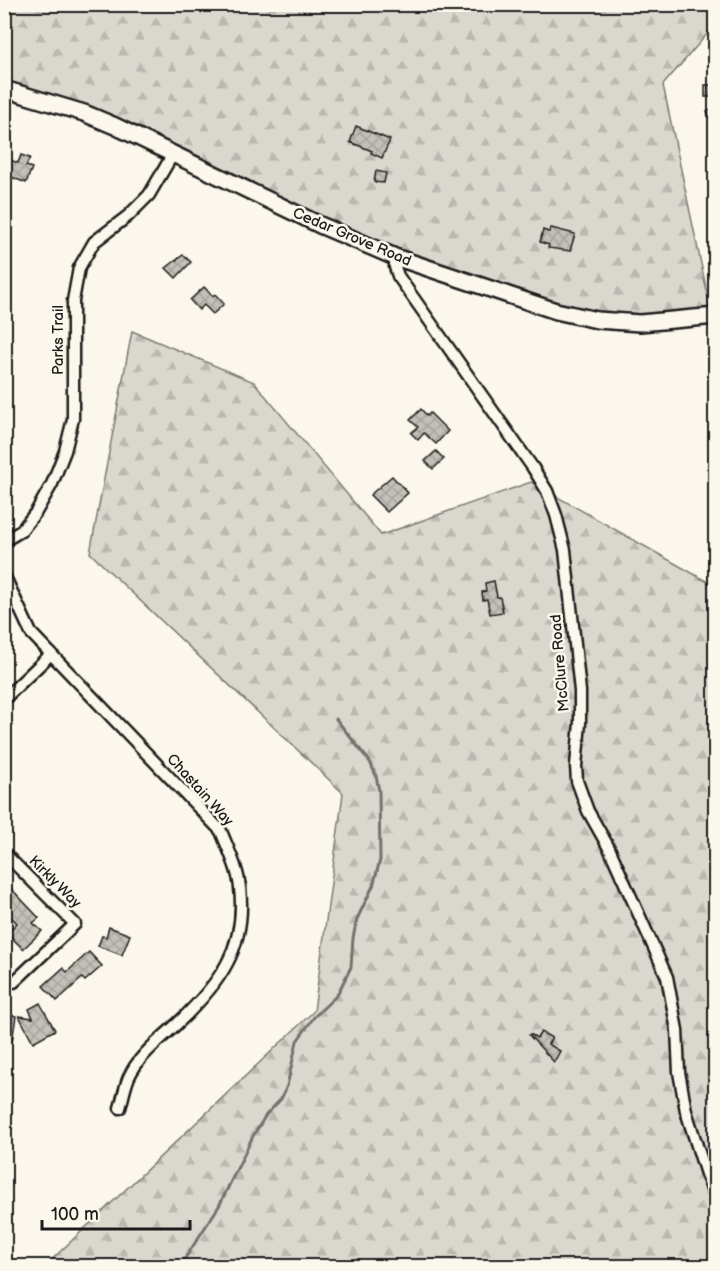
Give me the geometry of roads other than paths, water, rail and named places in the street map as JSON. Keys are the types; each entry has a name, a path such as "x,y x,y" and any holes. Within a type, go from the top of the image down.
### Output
{"main road":[{"name":"Cedar Grove Road","path":"4,89 84,113 320,225 394,257 556,311 597,320 640,322 716,316"}],"street":[{"name":"Parks Trail","path":"4,541 21,531 36,512 52,484 65,451 73,418 73,301 79,268 94,242 128,216 149,195 174,154"},
{"name":"McClure Road","path":"394,257 394,267 398,276 533,468 547,491 556,515 565,550 580,691 577,781 588,811 609,848 667,977 677,1030 679,1072 686,1111 706,1174 716,1197"},
{"name":"Chastain Way","path":"4,575 32,633 221,831 240,887 237,942 222,973 206,996 144,1054 129,1077 120,1108"},
{"path":"4,699 51,654"},
{"name":"Kirkly Way","path":"4,853 75,924 14,982"}],"waterway":[{"path":"180,1266 219,1206 253,1136 266,1115 281,1099 287,1086 297,1041 314,1017 337,995 351,967 357,919 373,886 380,860 379,791 370,762 336,719"}]}
